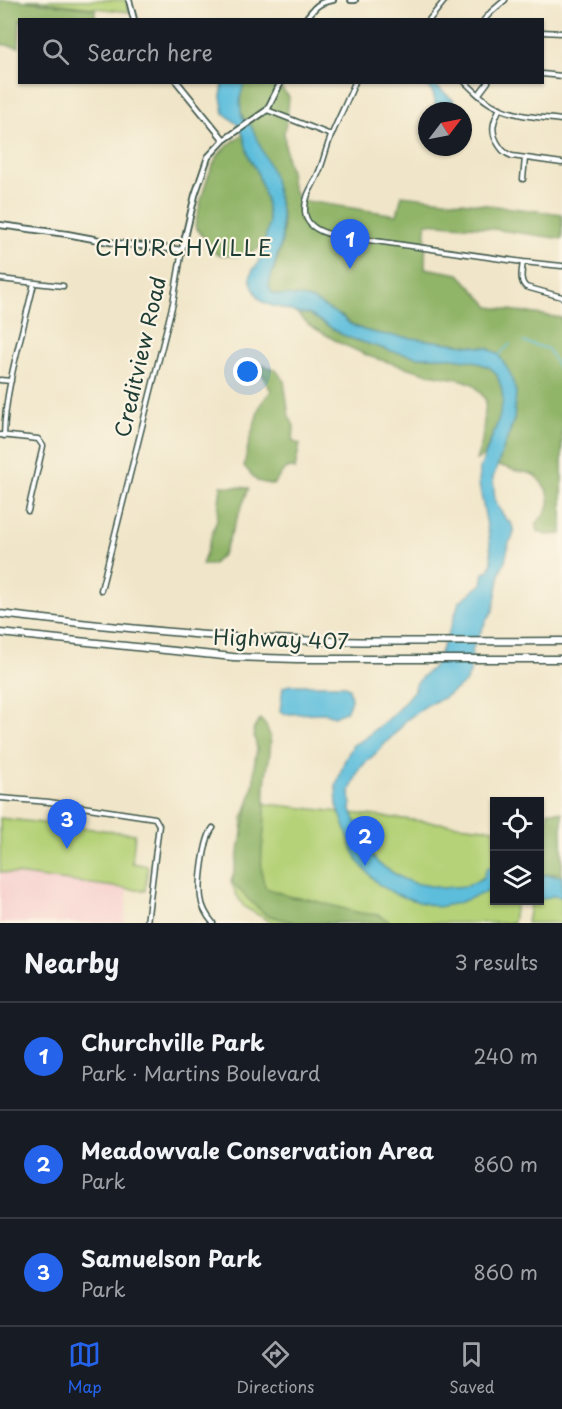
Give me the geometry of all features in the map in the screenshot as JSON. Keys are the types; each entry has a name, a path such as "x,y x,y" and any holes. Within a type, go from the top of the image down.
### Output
{"highway":[{"name":"Highway 407","path":"0,614 109,627 235,637 317,640 562,641"},
{"name":"Highway 407","path":"0,633 233,657 562,659"}],"street":[{"path":"129,0 134,18"},
{"path":"307,18 315,7 333,0"},
{"path":"431,18 445,0"},
{"path":"486,18 498,2 505,0"},
{"path":"544,32 562,33"},
{"path":"544,74 562,76"},
{"path":"179,84 224,140"},
{"path":"279,84 267,110 331,135"},
{"path":"354,84 331,135 318,175 307,193 304,210 314,227 323,233 333,235 562,266"},
{"path":"467,84 500,108 525,115 562,120"},
{"path":"478,94 486,84"},
{"path":"500,108 493,132 505,153 562,163"},
{"name":"Creditview Road","path":"101,590 173,303 182,250 205,162 224,140 267,110"},
{"path":"523,179 525,158"},
{"path":"0,225 115,243 182,250"},
{"path":"523,262 521,280 526,287 562,297"},
{"path":"0,279 63,286"},
{"path":"28,511 43,446 38,439 2,435 11,381 34,283"},
{"path":"0,380 11,381"},
{"path":"0,798 49,802 155,818 159,825 147,923"},
{"path":"209,922 202,904 201,886 207,839 213,828"}],"shaded area":[{"path":"0,872 128,889 124,923 0,923"}],"green space":[{"path":"0,0 95,9 95,18 18,18 18,47 0,44"},
{"path":"27,0 126,0 129,12"},
{"path":"244,84 271,84 272,87 282,89 289,97 284,132 292,188 299,199 397,215 402,195 562,214 562,239 479,227 426,223 425,268 459,274 490,307 562,318 562,534 546,535 538,531 536,524 549,506 549,497 538,479 530,473 497,466 514,420 516,392 499,355 488,348 369,331 355,326 342,316 272,293 269,286 270,280 282,239 281,210 268,167 251,126 240,111"},
{"path":"243,134 249,157 257,171 266,200 269,223 264,245 258,249 241,256 216,254 195,226 204,188 216,160 225,148"},
{"path":"297,313 309,314 341,334 391,351 419,357 446,357 474,361 491,368 497,375 503,401 499,419 484,456 476,460 482,441 486,401 473,384 371,357 309,325"},
{"path":"263,365 276,370 284,381 289,416 294,426 293,442 300,444 295,469 285,469 273,485 257,481 244,466 260,405 271,391 262,373"},
{"path":"221,486 249,488 223,554 212,565 202,565 217,519"},
{"path":"260,719 269,731 270,738 265,781 262,855 262,873 266,888 291,897 308,899 360,913 379,915 392,923 297,923 266,915 232,882 254,780 257,749 253,730"},
{"path":"249,802 490,829 490,905 515,905 513,923 273,923 244,907 231,882 240,854 243,818"},
{"path":"548,811 562,812 562,873 544,875 544,829"},
{"path":"0,818 135,834 132,863 148,866 145,891 0,872"},
{"path":"544,835 562,837 562,923 527,923 530,905 544,905"}],"water":[{"path":"223,84 244,84 240,98 241,113 243,119 251,126 273,174 281,212 282,240 270,280 269,286 272,293 313,300 363,330 488,348 499,355 510,373 516,392 514,419 493,478 495,501 505,518 511,523 514,532 501,569 493,611 472,650 470,673 465,683 405,721 359,769 350,791 351,810 366,847 379,864 403,879 442,888 467,886 483,878 487,868 490,867 490,891 458,903 438,907 395,894 378,884 360,864 353,850 337,805 336,786 344,762 353,745 366,738 393,715 415,689 414,687 421,678 435,665 459,602 482,584 484,573 489,571 492,563 479,484 480,468 499,419 503,401 502,390 497,375 491,368 474,361 446,357 419,357 391,351 341,334 309,314 297,313 264,303 253,288 250,278 261,256 269,223 266,200 257,171 249,157 243,134 237,124 224,113 221,97"},
{"path":"419,84 434,84 454,102 435,102 430,89"},
{"path":"343,685 349,688 351,700 346,712 335,716 324,713 286,714 280,711 283,687"},
{"path":"544,875 562,876 562,897 552,896 544,899"}],"waterway":[{"path":"524,342 548,349 562,375"},
{"path":"499,355 510,344"}],"place":[{"name":"Churchville Park","path":"350,269"},
{"name":"Samuelson Park","path":"67,849"},
{"name":"Meadowvale Conservation Area","path":"365,866"}],"district":[{"name":"CHURCHVILLE","path":"184,248"}]}
